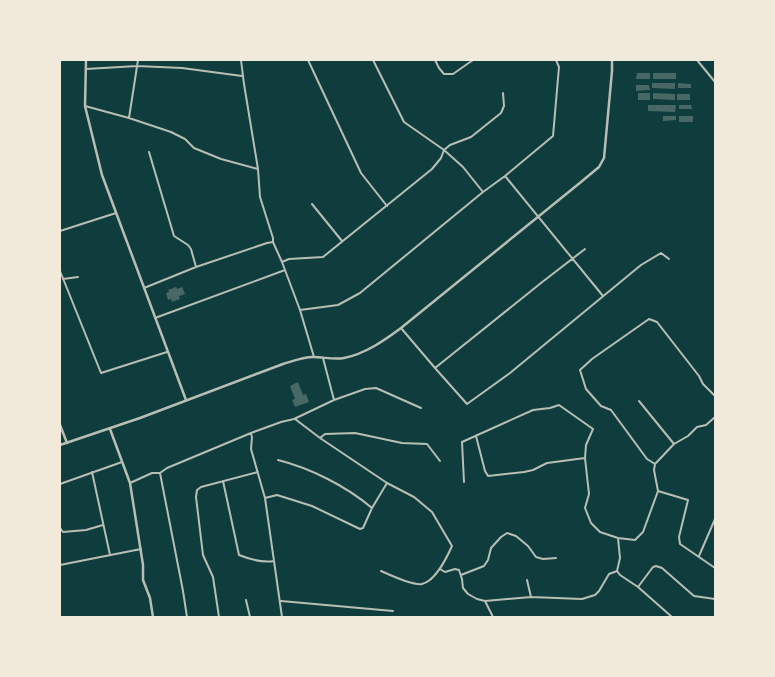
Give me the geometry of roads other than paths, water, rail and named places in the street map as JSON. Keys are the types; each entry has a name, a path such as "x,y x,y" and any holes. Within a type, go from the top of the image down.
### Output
{"street":[{"path":"86,60 85,106 102,175 186,400"},
{"path":"129,118 138,60"},
{"path":"241,60 258,169 260,197 273,242 300,310 314,357"},
{"path":"308,60 361,172 387,206"},
{"path":"373,60 404,122 444,150 463,167 483,192"},
{"path":"435,60 444,74 453,74 473,60"},
{"path":"300,310 338,304 360,293 483,192 505,176 552,136 559,67 556,60"},
{"path":"60,445 110,429 283,364 314,357 339,359 350,357 375,345 402,328 599,167 603,161 612,60"},
{"path":"697,60 715,82"},
{"path":"86,69 137,66 182,68 243,76"},
{"path":"282,262 323,257 432,169 441,158 444,150 450,145 471,137 501,113 504,106 503,93"},
{"path":"85,106 129,118 170,132 185,139 194,148 221,159 258,169"},
{"path":"149,152 174,236 188,245 196,267"},
{"path":"505,176 540,216 572,259 603,296"},
{"path":"312,204 342,241"},
{"path":"60,231 117,212"},
{"path":"144,288 196,267 273,242"},
{"path":"435,368 584,249"},
{"path":"402,328 467,404 510,373 642,265 661,253 669,259"},
{"path":"155,318 285,270"},
{"path":"60,272 101,373 167,352"},
{"path":"63,279 78,277"},
{"path":"655,464 647,459 611,410 601,406 586,389 580,370 592,358 650,320 657,322 703,384 715,396"},
{"path":"323,358 334,400"},
{"path":"130,483 152,473 160,473 167,468 251,433 294,419 334,400 365,389 376,388 421,408"},
{"path":"640,401 674,444"},
{"path":"464,482 462,442 533,410 550,408 559,405 593,429 586,445 585,458 589,494 585,508 591,523 600,532 618,538 635,540 643,532 658,491 654,470 655,464 674,444 688,436 697,426 706,425 715,417"},
{"path":"294,419 387,483 414,497 432,512 452,546 440,569 429,580 422,584 399,580 381,571"},
{"path":"60,425 67,443"},
{"path":"110,429 130,483 144,565 143,580 150,598 153,617"},
{"path":"251,433 251,449 265,498 282,617"},
{"path":"320,438 325,434 355,433 402,443 427,444 440,461"},
{"path":"476,436 485,471 488,476 524,472 533,470 547,463 585,458"},
{"path":"278,460 298,465 322,476 364,501 372,508"},
{"path":"60,484 122,462"},
{"path":"92,472 110,555"},
{"path":"219,617 213,576 203,555 196,497 197,490 201,486 258,472"},
{"path":"160,473 187,617"},
{"path":"223,481 238,555 269,562 274,561"},
{"path":"265,498 277,495 312,506 360,529 363,528 372,508 387,483"},
{"path":"658,491 688,500 679,537 680,544 715,568"},
{"path":"699,556 715,519"},
{"path":"60,528 63,532 86,530 103,525"},
{"path":"461,575 484,566 488,560 491,548 507,533 516,536 528,546 536,557 543,559 556,558"},
{"path":"617,571 620,558 618,538"},
{"path":"60,565 141,549"},
{"path":"638,587 653,567 656,566 662,568 694,596 715,599"},
{"path":"440,569 445,572 455,569 459,570 462,588 468,594 485,601 531,597 582,599 595,595 609,574 617,571"},
{"path":"617,571 672,617"},
{"path":"528,580 531,597"},
{"path":"246,600 250,617"},
{"path":"280,601 393,611"},
{"path":"485,601 493,617"}]}
